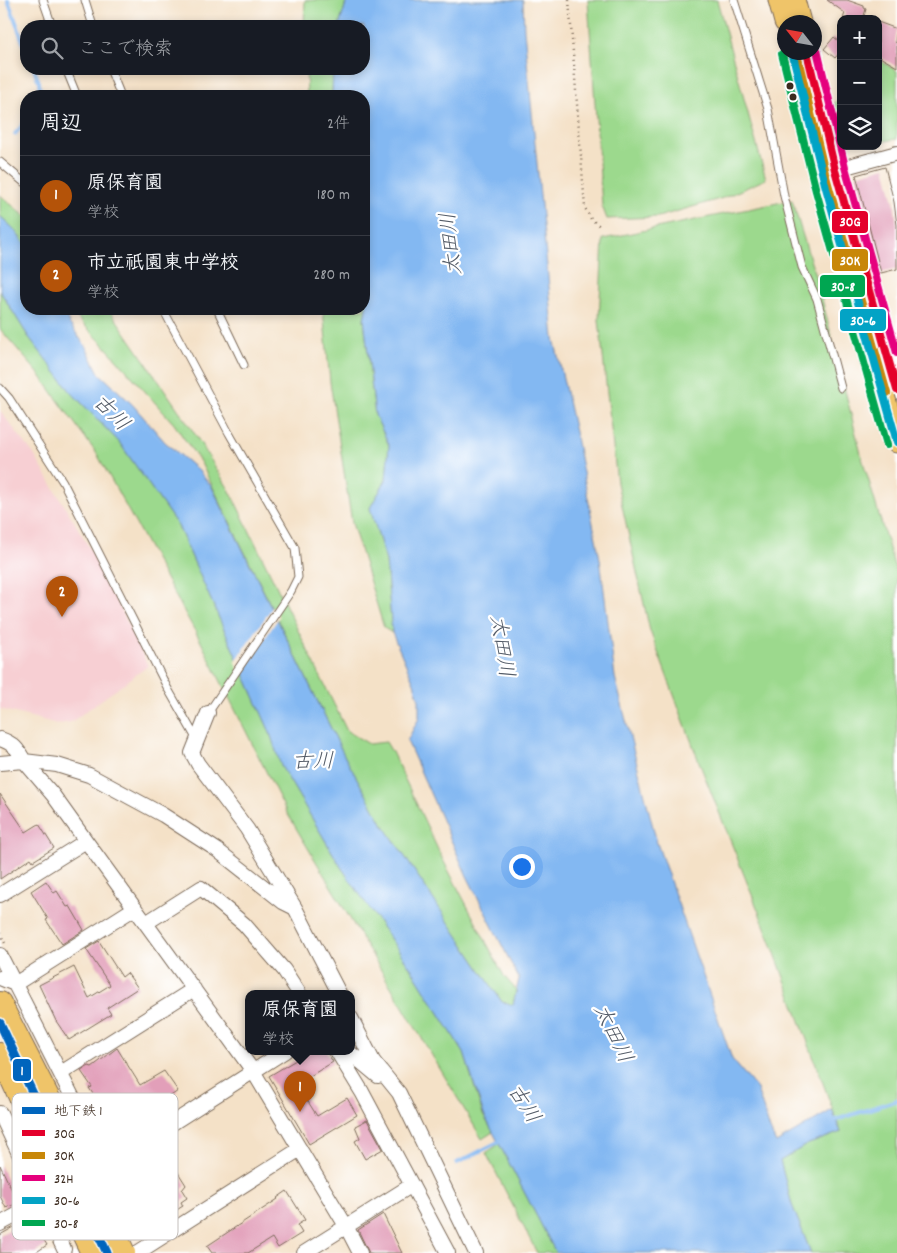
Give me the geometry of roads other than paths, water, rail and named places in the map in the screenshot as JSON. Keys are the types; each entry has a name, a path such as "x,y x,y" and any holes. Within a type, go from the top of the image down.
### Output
{"highway":[{"path":"0,1003 46,1093"},
{"path":"0,1054 18,1093"},
{"path":"86,1240 92,1253"},
{"path":"118,1240 124,1253"}],"main road":[{"path":"779,0 782,15"},
{"path":"794,0 798,15"},
{"path":"794,60 897,390"},
{"path":"808,60 829,171 897,442"}],"street":[{"path":"829,171 897,155"},
{"path":"208,712 192,753 198,764 247,829 296,908 337,990"},
{"path":"0,739 14,745 19,750 24,761 53,794 253,1071 346,1226 360,1253"},
{"path":"0,763 24,761 57,765 89,775 163,815 217,850 282,902 296,908"},
{"path":"0,895 86,841"},
{"path":"146,923 200,888 244,924 284,970 297,990"},
{"path":"15,984 135,908"},
{"path":"0,955 70,1093"},
{"path":"0,978 15,984"},
{"path":"60,1073 194,989"},
{"path":"355,1026 373,1061 399,1093 476,1253"},
{"path":"178,1119 279,1055"},
{"path":"339,1055 362,1092 448,1253"},
{"path":"353,1055 399,1093"},
{"path":"0,1113 12,1139"},
{"path":"178,1227 300,1149"},
{"path":"304,1253 412,1184"},
{"path":"0,1224 12,1218"},
{"path":"60,1240 64,1249"},
{"path":"137,1253 157,1240"}],"lane":[{"path":"43,0 50,20"},
{"path":"85,0 92,20"},
{"path":"734,0 768,109 784,196 802,267 817,299 841,388"},
{"path":"68,75 75,90"},
{"path":"112,75 119,90"},
{"path":"0,162 20,179"},
{"path":"166,315 229,433 295,548 298,577 291,591 208,712"},
{"path":"220,315 244,366"},
{"path":"0,388 10,398 63,482 168,689 198,740"}],"water":[{"path":"347,0 523,0 524,30 554,338 600,559 615,677 657,843 732,1059 757,1089 776,1143 832,1110 841,1132 806,1145 780,1161 792,1205 811,1253 556,1253 484,1115 464,1053 412,970 341,867 281,766 269,730 178,526 119,442 71,392 28,336 0,291 0,216 20,238 20,315 67,315 69,323 86,347 99,373 132,404 165,442 198,470 212,487 346,759 381,821 502,1002 513,1005 519,979 467,876 407,741 419,718 419,700 414,683 392,633 386,561 370,508 386,480 389,445 375,415 364,319 365,315 370,315 370,90 332,90 333,75 370,75 370,20 341,20"}],"waterway":[{"path":"8,0 20,33"},
{"path":"36,75 40,90"},
{"path":"15,134 20,128"},
{"path":"833,1121 897,1100"},
{"path":"457,1163 502,1140"}],"metro line":[{"name":"1","path":"0,1023 33,1093"},
{"name":"1","path":"101,1240 107,1253"}],"place":[{"name":"市立祇園東中学校","path":"62,617"},
{"name":"原保育園","path":"300,1112"}],"water label":[{"name":"太田川","path":"450,244"},
{"name":"古川","path":"112,412"},
{"name":"太田川","path":"503,646"},
{"name":"古川","path":"313,760"},
{"name":"太田川","path":"614,1033"},
{"name":"古川","path":"525,1103"}]}
